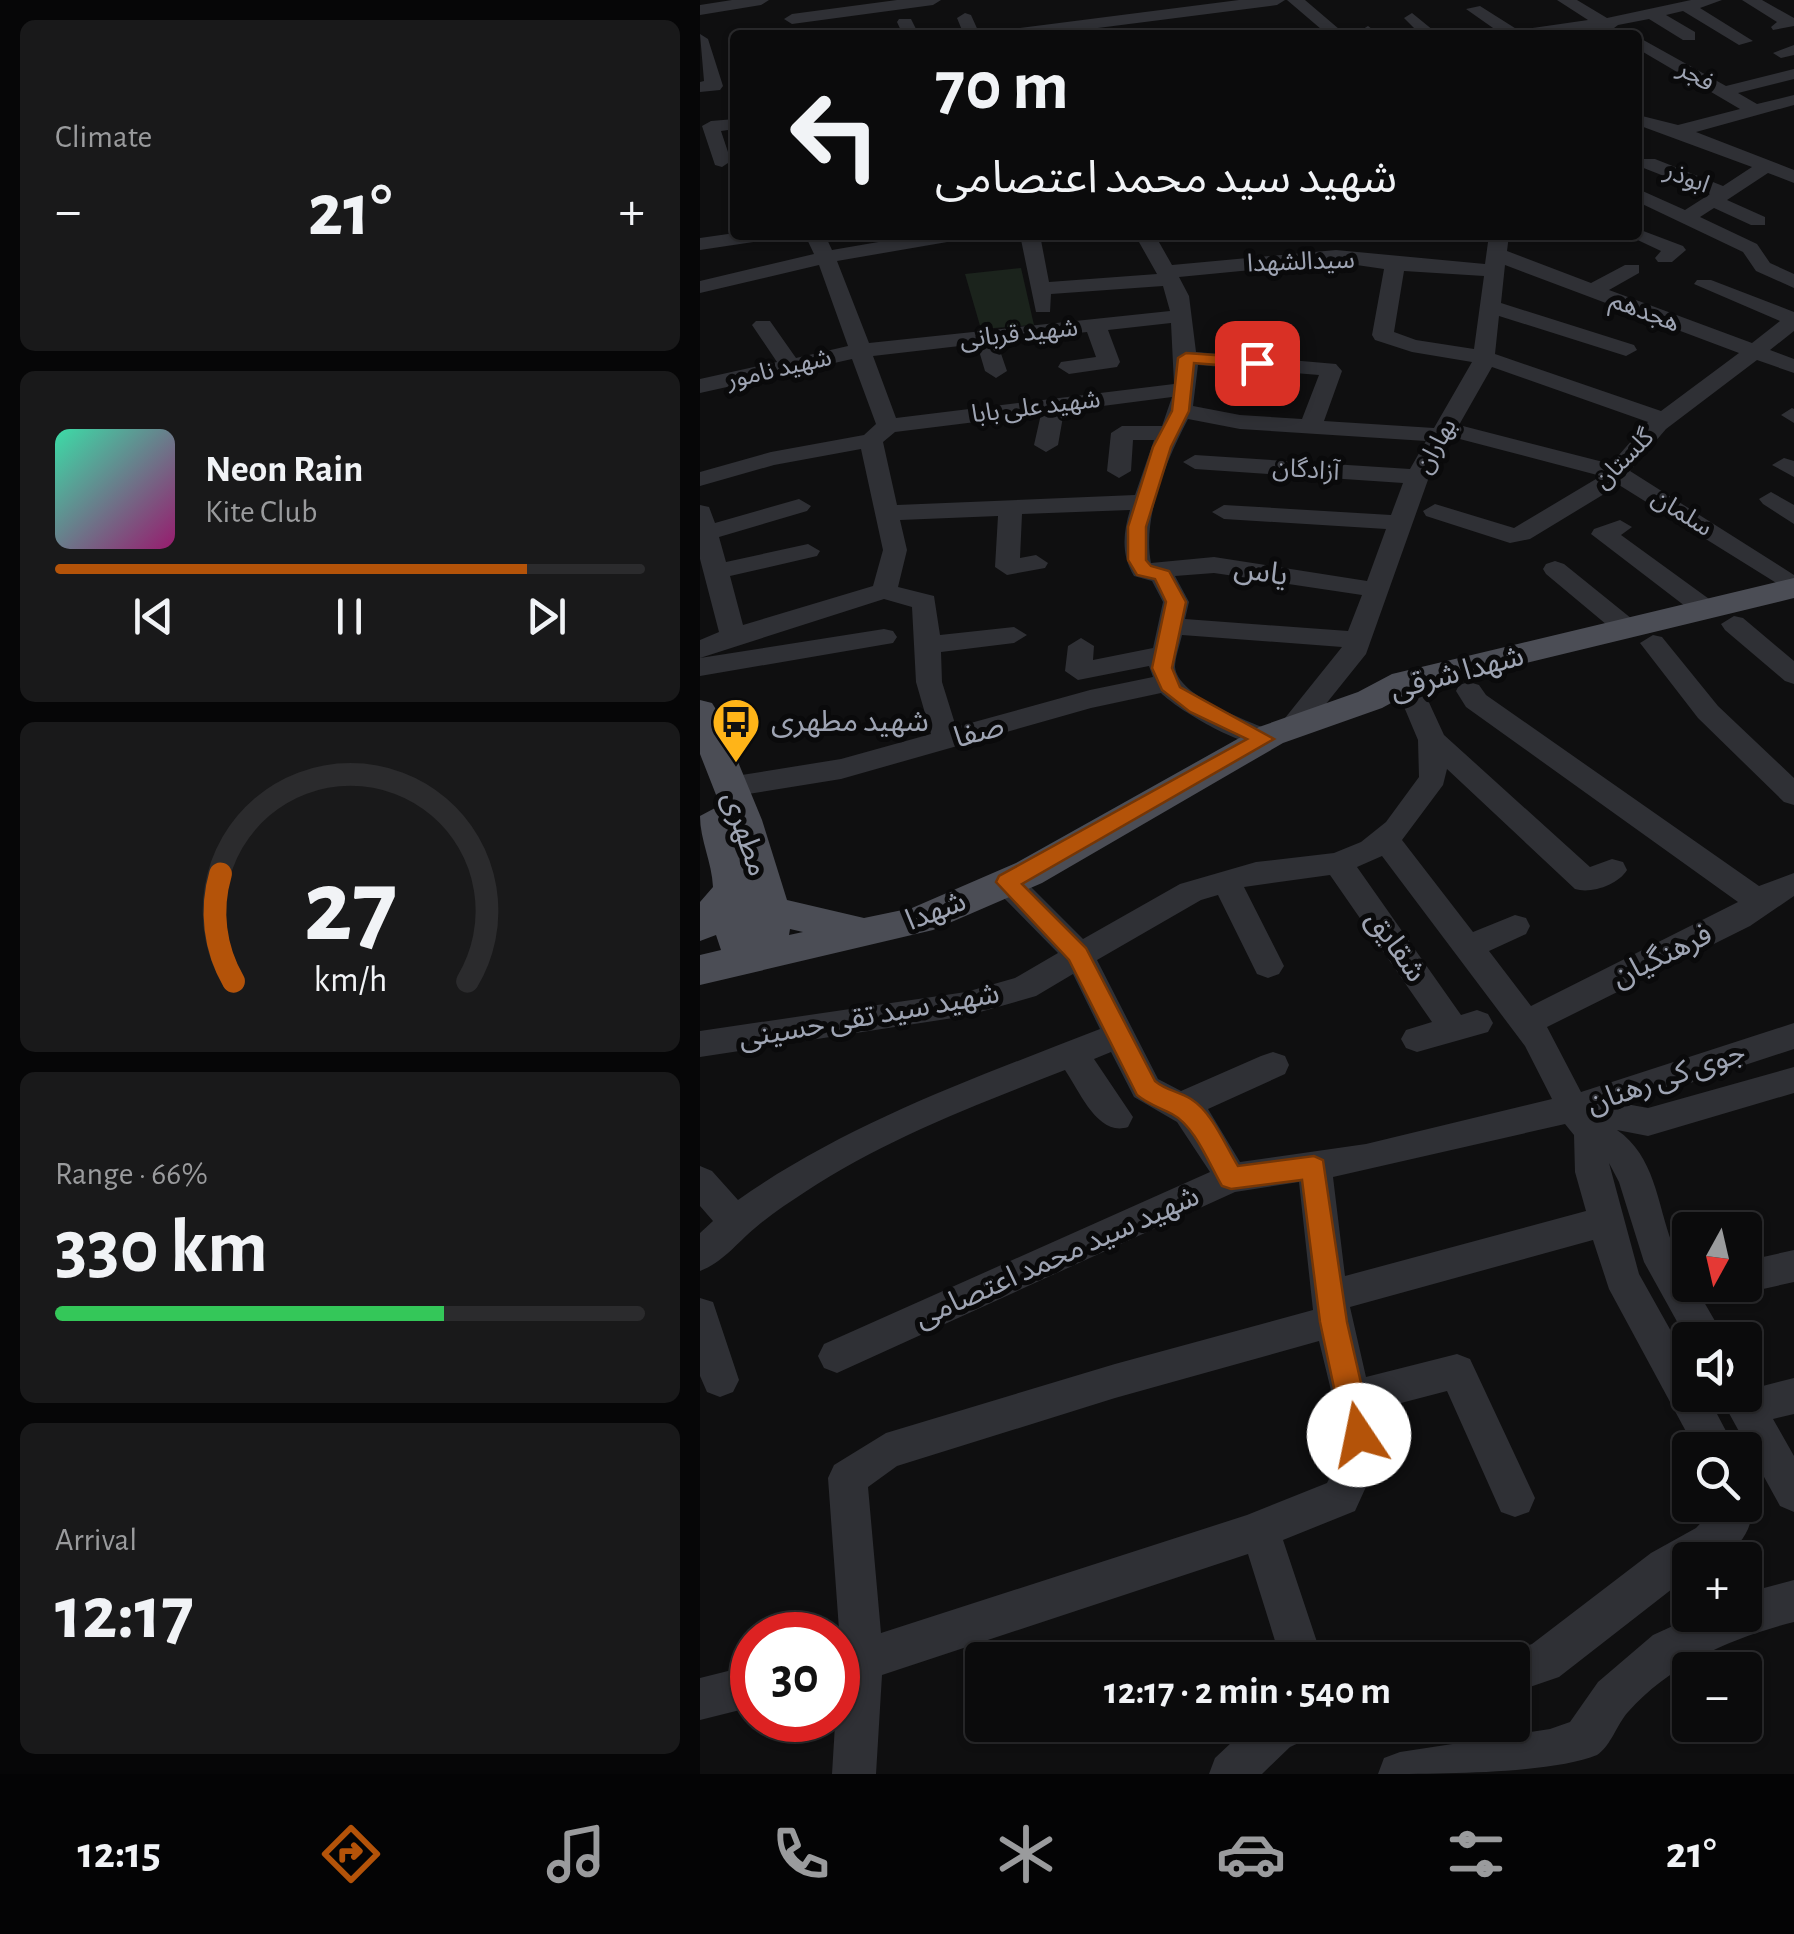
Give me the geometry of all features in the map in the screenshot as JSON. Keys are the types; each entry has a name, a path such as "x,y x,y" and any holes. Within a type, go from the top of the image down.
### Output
{"main road":[{"name":"شهدا شرقی","path":"1370,700 1404,682 1720,617 1794,588"},
{"name":"شهدا شرقی","path":"1720,617 1794,610"},
{"name":"شهدا شرقی","path":"1370,700 1394,705 1469,690 1641,636"},
{"name":"شهدا","path":"700,970 920,920 1007,882 1277,733 1370,700"},
{"name":"مطهری","path":"700,711 714,784 730,861 735,939 753,960 771,930 770,910 714,784"},
{"path":"700,927 734,888"},
{"path":"770,910 872,933"}],"street":[{"path":"792,18 933,0"},
{"path":"1087,0 1108,29"},
{"path":"1043,30 1074,26 1108,29 1277,0"},
{"path":"1295,0 1332,30"},
{"path":"1565,0 1618,30"},
{"path":"1550,30 1714,0"},
{"path":"1750,0 1790,22 1780,26"},
{"path":"700,10 725,3 756,5"},
{"path":"1057,3 1074,26"},
{"path":"700,26 756,5"},
{"path":"1686,6 1745,41"},
{"path":"1474,9 1508,30"},
{"path":"841,12 849,30"},
{"path":"1316,17 1347,12"},
{"path":"1651,13 1688,36"},
{"path":"965,18 970,30"},
{"path":"1412,18 1425,30"},
{"path":"700,39 708,74"},
{"name":"فجر","path":"1642,44 1754,110"},
{"path":"1723,92 1794,74"},
{"path":"1678,131 1794,100"},
{"path":"1642,121 1678,131 1794,177"},
{"path":"700,164 729,160 711,126 730,124"},
{"name":"ابوذر","path":"1648,163 1719,196"},
{"name":"ابوذر","path":"1686,218 1766,166"},
{"path":"1719,196 1758,221"},
{"path":"1642,197 1750,248 1763,267 1794,282"},
{"path":"1642,237 1676,250 1664,258"},
{"path":"700,244 730,240"},
{"path":"818,240 858,351 879,433 895,550 884,592"},
{"path":"1031,240 1048,331"},
{"path":"1148,240 1179,296 1186,358 1178,411 1137,527 1137,560 1144,570 1162,576 1176,602 1162,668 1172,690 1198,708 1277,733"},
{"path":"1367,259 1369,240"},
{"path":"700,286 885,241"},
{"name":"سیدالشهدا","path":"1040,289 1336,256 1395,264 1498,254"},
{"name":"هجدهم","path":"1498,254 1794,366"},
{"name":"بهاران","path":"1277,733 1356,647 1416,478 1484,357 1498,254"},
{"path":"1395,264 1383,335 1412,346 1484,357 1664,420"},
{"path":"1591,291 1632,269"},
{"path":"1704,284 1794,320"},
{"path":"1493,307 1626,350"},
{"name":"شهید قربانی","path":"858,351 1182,316"},
{"name":"گلستان","path":"1435,511 1510,536 1521,534 1577,496 1606,485 1664,420 1794,320"},
{"path":"763,325 790,366"},
{"path":"1069,367 1109,362 1096,326"},
{"path":"985,337 996,371"},
{"name":"شهید نامور","path":"700,386 858,351"},
{"path":"1186,358 1331,370 1310,428"},
{"path":"1046,445 1054,404"},
{"name":"شهید علی بابا","path":"700,479 879,433 1054,404 1178,411"},
{"path":"1119,471 1122,432 1178,411"},
{"name":"سلمان","path":"1178,411 1310,428 1443,432 1615,472 1794,588"},
{"path":"762,435 771,459"},
{"name":"آزادگان","path":"1195,462 1416,478"},
{"path":"1771,499 1794,517"},
{"path":"888,513 1144,502"},
{"path":"732,636 703,522 799,506"},
{"path":"1010,508 1008,567 1036,563"},
{"path":"1224,512 1402,523"},
{"path":"1620,527 1603,534 1630,568 1720,617 1794,676"},
{"path":"716,572 808,550"},
{"name":"یاس","path":"1144,570 1214,565 1378,590"},
{"path":"1556,568 1641,636 1708,712 1794,795"},
{"path":"700,650 732,636 884,592 925,602 929,682 947,742"},
{"path":"1171,626 1356,647 1356,674 1370,700"},
{"path":"927,645 1014,635"},
{"path":"700,668 884,637"},
{"path":"1081,646 1078,671 1165,654"},
{"name":"صفا","path":"714,784 841,769 1090,699 1168,683"},
{"path":"1469,690 1476,700 1775,892 1794,916"},
{"path":"1416,702 1432,740 1586,881 1612,870"},
{"name":"شهید سید تقی حسینی","path":"700,1044 966,1004 1025,988 1191,892 1256,873 1338,863 1371,849 1385,838 1433,778 1432,740"},
{"path":"1385,838 1525,1023 1582,1120 1592,1172 1622,1278 1706,1432"},
{"name":"شقایق","path":"1338,863 1466,1026 1418,1039"},
{"path":"1007,882 1078,954 1146,1088 1160,1100 1181,1106 1198,1122 1231,1178"},
{"path":"1226,882 1268,966"},
{"name":"فرهنگیان","path":"1525,1023 1739,918 1775,892"},
{"path":"1467,948 1514,926"},
{"path":"700,1255 734,1220 775,1192 892,1128 1118,1036"},
{"name":"جوی کی رهنان","path":"1582,1120 1794,1036"},
{"path":"1072,1054 1116,1117"},
{"path":"1181,1106 1274,1065"},
{"name":"جوی کی رهنان","path":"1582,1120 1648,1122 1794,1080"},
{"path":"1582,1120 1615,1142 1634,1170 1656,1248 1672,1265"},
{"name":"شهید سید محمد اعتصامی","path":"836,1356 1231,1178 1582,1120"},
{"path":"860,1658 1260,1530 1341,1497 1361,1456 1332,1309 1314,1167"},
{"path":"700,1181 734,1220"},
{"path":"849,1612 848,1478 886,1451 1606,1221"},
{"path":"1762,1273 1794,1266"},
{"path":"700,1314 720,1380"},
{"path":"1352,1398 1457,1371 1515,1498"},
{"path":"1762,1400 1794,1396"},
{"path":"1748,1412 1794,1493"},
{"path":"1530,1666 1544,1662 1664,1567 1710,1542 1729,1522"},
{"path":"1260,1530 1296,1642"},
{"path":"1762,1610 1794,1601"},
{"path":"1400,1774 1550,1751 1584,1739 1613,1697 1668,1650 1707,1632"},
{"path":"700,1699 730,1692"},
{"path":"853,1742 854,1774"},
{"path":"1231,1774 1264,1742"}],"shaded area":[{"path":"1021,268 1034,325 981,329 965,274"}],"place":[{"name":"شهید مطهری","path":"736,764"}],"route":[{"path":"1257,363 1186,358 1181,411 1162,447 1137,527 1137,560 1144,570 1162,576 1176,602 1162,668 1172,690 1198,708 1264,739 1007,882 1078,954 1146,1088 1160,1100 1181,1106 1198,1122 1231,1178 1314,1167 1334,1322 1359,1435"}]}
